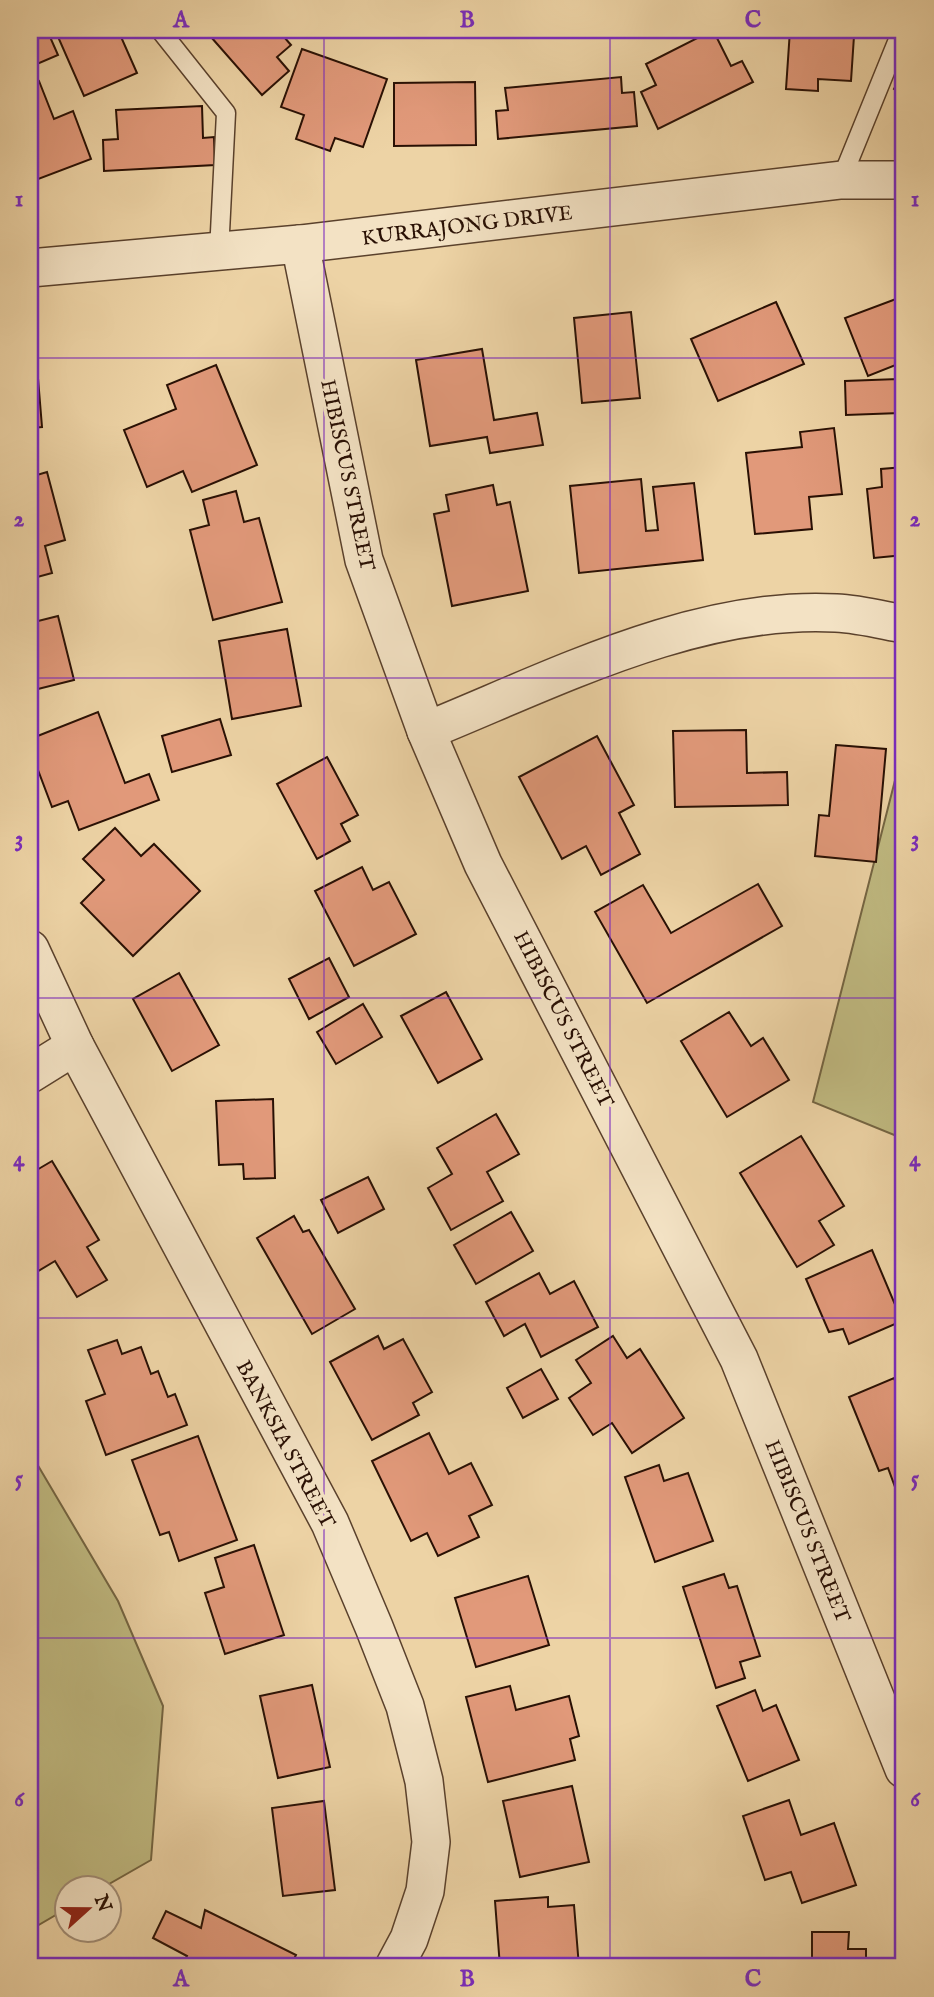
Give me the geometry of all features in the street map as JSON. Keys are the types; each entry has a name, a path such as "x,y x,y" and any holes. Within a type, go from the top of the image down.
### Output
{"street":[{"name":"KURRAJONG DRIVE","path":"30,268 300,244 841,180 904,180"},
{"name":"HIBISCUS STREET","path":"300,244 364,560 426,731 483,863 739,1360 904,1769"},
{"path":"426,731 647,641 761,615 836,612 904,624"},
{"name":"BANKSIA STREET","path":"30,949 75,1046 330,1523 405,1706 424,1782 431,1842 425,1891 409,1940 394,1967"},
{"path":"30,1074 75,1046"}],"lane":[{"path":"160,30 226,113 219,252"},
{"path":"841,180 902,30"}],"shaded area":[{"path":"904,745 904,1139 813,1102"},
{"path":"30,1452 118,1601 163,1706 151,1860 122,1877 122,1874 52,1874 52,1917 30,1930"}],"building":[{"path":"30,30 47,30 58,55 30,67"},
{"path":"55,30 118,30 137,73 84,96"},
{"path":"219,30 278,30 291,45 277,57 289,71 262,95 211,37"},
{"path":"713,30 731,66 742,61 753,82 658,129 641,92 656,85 646,64"},
{"path":"790,30 866,30 866,37 854,36 851,81 818,79 818,91 786,89"},
{"path":"302,49 387,79 363,147 335,138 330,151 296,139 304,115 281,107"},
{"path":"904,72 904,96 894,89"},
{"path":"621,77 622,93 634,92 637,126 498,139 496,111 508,110 505,88"},
{"path":"39,81 54,119 73,111 91,159 33,181 30,172 30,85"},
{"path":"475,82 476,145 394,146 394,83"},
{"path":"202,106 203,138 214,137 215,165 104,171 103,140 118,139 116,110"},
{"path":"904,296 904,365 903,362 868,376 845,318"},
{"path":"776,302 804,364 718,401 691,339"},
{"path":"631,312 640,398 582,403 574,318"},
{"path":"482,349 494,420 537,413 543,445 490,453 487,437 430,446 416,360"},
{"path":"216,365 257,465 192,492 183,471 147,487 124,430 176,409 167,385"},
{"path":"37,366 42,427 30,428 30,367"},
{"path":"898,379 900,413 846,415 845,381"},
{"path":"834,428 842,494 809,497 812,529 755,534 746,453 802,447 800,432"},
{"path":"904,467 904,555 874,558 867,489 882,487 881,469"},
{"path":"47,472 65,540 45,546 52,573 30,579 30,477"},
{"path":"641,479 646,531 658,530 653,487 694,483 703,560 579,573 570,486"},
{"path":"493,485 497,505 510,502 528,591 452,606 434,514 449,511 446,495"},
{"path":"236,491 244,522 259,518 282,602 213,620 190,530 209,525 203,500"},
{"path":"58,616 74,680 30,691 30,623"},
{"path":"287,629 301,706 232,719 219,641"},
{"path":"98,712 125,783 149,774 159,800 79,830 68,801 52,807 30,749 30,739"},
{"path":"220,719 231,755 172,772 162,736"},
{"path":"746,730 747,773 787,772 788,805 675,807 673,731"},
{"path":"597,736 634,805 619,813 640,854 601,875 586,846 562,859 519,777"},
{"path":"836,745 886,749 876,862 815,856 819,815 829,816"},
{"path":"327,757 358,815 341,824 350,841 317,859 277,784"},
{"path":"115,828 141,856 154,844 200,891 133,956 81,903 104,880 83,859"},
{"path":"362,867 373,890 389,882 416,934 354,966 315,891"},
{"path":"758,884 782,926 647,1003 595,912 643,885 671,933"},
{"path":"329,958 349,997 309,1019 289,979"},
{"path":"179,973 219,1045 172,1071 133,999"},
{"path":"446,992 482,1059 438,1083 401,1016"},
{"path":"363,1004 382,1037 336,1064 317,1032"},
{"path":"729,1012 751,1046 763,1038 789,1080 727,1117 681,1041"},
{"path":"273,1099 275,1178 244,1179 243,1164 219,1165 216,1101"},
{"path":"496,1114 519,1154 487,1172 503,1201 451,1230 428,1188 452,1174 437,1148"},
{"path":"801,1136 844,1206 819,1221 834,1245 797,1267 740,1173"},
{"path":"52,1161 99,1240 87,1247 107,1280 77,1297 55,1261 30,1276 30,1174"},
{"path":"368,1177 384,1209 338,1233 321,1200"},
{"path":"511,1212 533,1251 476,1284 454,1245"},
{"path":"294,1216 303,1232 309,1230 355,1309 312,1334 257,1238"},
{"path":"872,1250 902,1321 849,1344 843,1329 829,1332 806,1279"},
{"path":"539,1273 550,1294 574,1281 598,1327 541,1357 525,1324 504,1336 486,1302"},
{"path":"378,1336 384,1349 403,1339 432,1392 413,1403 419,1415 372,1440 330,1362"},
{"path":"613,1336 627,1358 640,1349 684,1418 632,1453 612,1423 593,1435 569,1398 591,1383 576,1360"},
{"path":"117,1340 122,1354 141,1347 151,1374 158,1371 168,1397 175,1394 187,1425 106,1455 86,1401 105,1394 88,1350"},
{"path":"541,1369 558,1399 523,1418 507,1388"},
{"path":"894,1378 899,1392 904,1390 904,1492 898,1495 888,1468 879,1471 849,1397"},
{"path":"429,1433 449,1474 471,1463 492,1505 469,1516 479,1537 438,1556 427,1533 411,1541 372,1461"},
{"path":"198,1436 237,1540 179,1561 169,1532 160,1535 132,1460"},
{"path":"659,1465 664,1481 688,1473 713,1541 655,1562 625,1477"},
{"path":"254,1545 284,1635 225,1654 205,1593 224,1587 215,1558"},
{"path":"724,1574 729,1588 737,1586 760,1656 740,1662 745,1678 716,1688 683,1587"},
{"path":"528,1576 549,1645 476,1667 455,1598"},
{"path":"312,1685 330,1767 278,1778 260,1696"},
{"path":"510,1686 516,1710 569,1696 579,1736 570,1739 575,1760 488,1782 466,1697"},
{"path":"755,1690 763,1711 776,1705 799,1760 748,1781 717,1706"},
{"path":"572,1786 589,1862 520,1877 503,1801"},
{"path":"789,1800 801,1835 834,1823 856,1885 802,1903 791,1872 765,1880 743,1816"},
{"path":"324,1801 335,1890 283,1896 272,1808"},
{"path":"548,1897 548,1907 574,1905 579,1967 500,1967 495,1901"},
{"path":"205,1910 296,1955 290,1967 181,1967 187,1956 153,1938 166,1911 201,1928"},
{"path":"812,1932 849,1932 848,1949 866,1949 866,1967 812,1967"}]}
